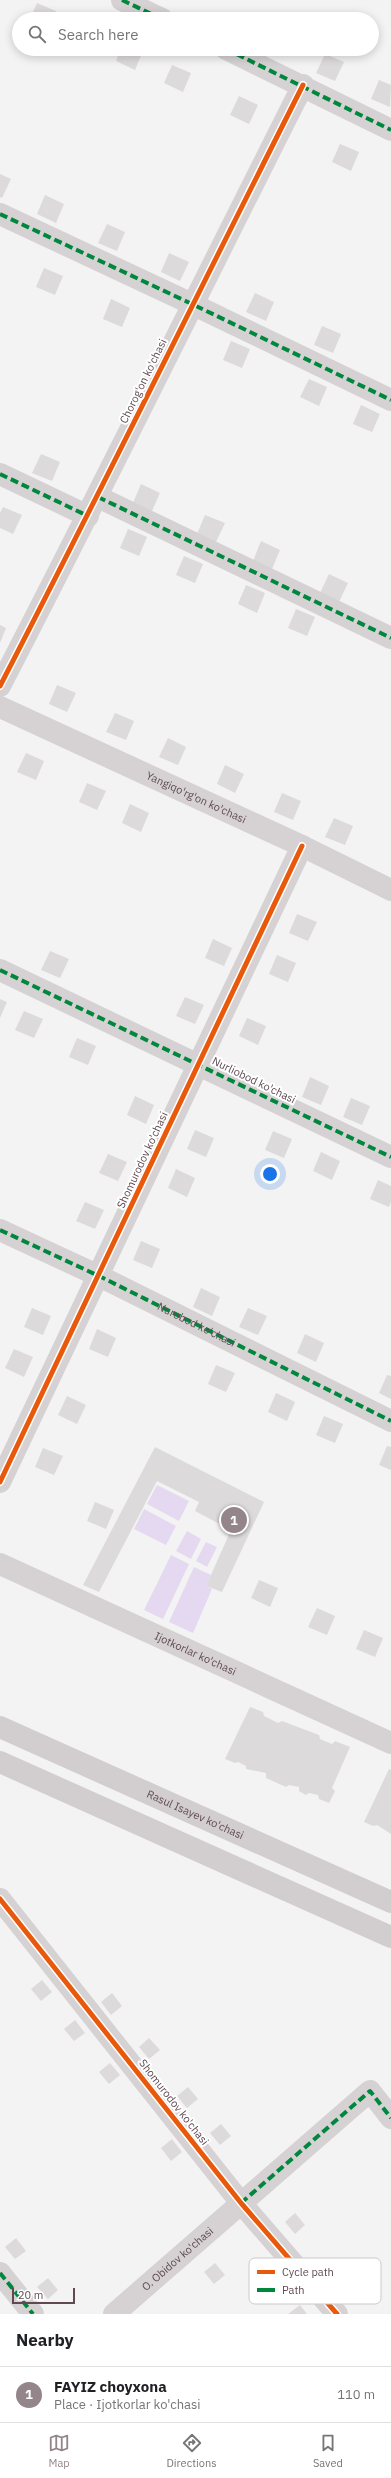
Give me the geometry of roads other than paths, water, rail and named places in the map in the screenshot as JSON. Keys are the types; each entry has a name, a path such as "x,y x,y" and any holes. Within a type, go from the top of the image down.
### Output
{"main road":[{"name":"Rasul Isayev ko'chasi","path":"0,1727 391,1902"},
{"path":"0,1762 391,1937"}],"street":[{"path":"122,0 147,12"},
{"path":"241,56 303,85 391,130"},
{"name":"Chorog'on ko'chasi","path":"0,686 93,506 192,304 303,85"},
{"path":"0,214 192,304 391,400"},
{"path":"0,474 93,506 391,638"},
{"name":"Yangiqo'rg'on ko'chasi","path":"0,706 302,846 391,890"},
{"name":"Shomurodov ko'chasi","path":"0,1482 302,846"},
{"name":"Nurliobod ko'chasi","path":"0,970 391,1157"},
{"name":"Nurobod ko'chasi","path":"0,1230 99,1276 391,1421"},
{"name":"Ijotkorlar ko'chasi","path":"0,1564 391,1743"},
{"name":"Shomurodov ko'chasi","path":"0,1899 241,2203 288,2258"},
{"name":"O. Obidov ko'chasi","path":"114,2314 370,2091 391,2118"},
{"path":"0,2273 33,2314"},
{"name":"Shomurodov ko'chasi","path":"327,2304 336,2314"}],"place":[{"name":"FAYIZ choyxona","path":"234,1520"}]}
